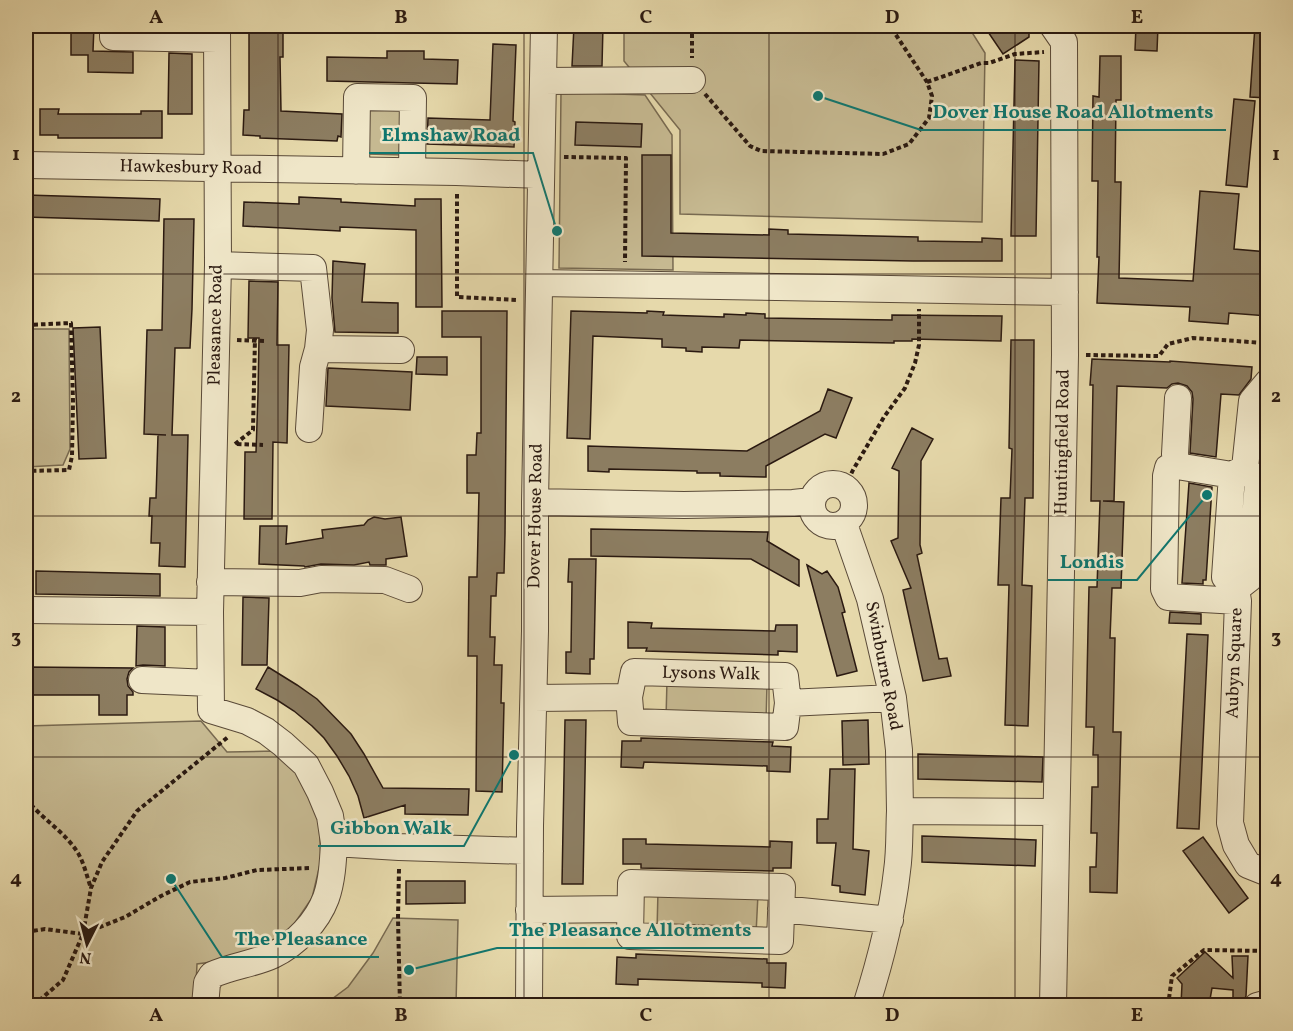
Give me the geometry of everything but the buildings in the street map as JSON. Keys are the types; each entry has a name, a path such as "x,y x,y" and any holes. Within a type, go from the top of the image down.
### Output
{"street":[{"name":"Pleasance Road","path":"113,26 113,38 217,32 218,265 225,444 210,582 211,710 247,721"},
{"name":"Dover House Road","path":"528,1005 544,26"},
{"name":"Huntingfield Road","path":"1053,26 1064,42 1065,292 1053,1005"},
{"path":"543,81 692,80"},
{"path":"356,171 357,97 413,98 412,171"},
{"name":"Hawkesbury Road","path":"26,165 456,172 541,166"},
{"path":"218,265 313,268 320,330 318,349 312,367 309,429"},
{"path":"540,292 625,284 1065,292"},
{"path":"318,349 401,350"},
{"path":"1237,595 1168,597 1164,589 1166,476 1168,468 1177,466 1238,472 1252,400 1268,382"},
{"path":"1177,466 1175,454 1178,398"},
{"name":"Aubyn Square","path":"1238,472 1258,482 1250,578 1237,595 1230,823 1236,845 1248,865 1268,873"},
{"path":"839,484 845,487 854,498 855,505 844,524 830,526 818,520 814,514 812,501 819,488 839,484"},
{"path":"535,502 684,505 812,501"},
{"name":"Swinburne Road","path":"844,524 870,598 893,698 899,750 898,869 890,920 866,1005"},
{"path":"210,582 300,584 321,579 385,580 409,589"},
{"path":"26,610 210,612"},
{"name":"Lysons Walk","path":"629,697 634,672 785,676 788,703"},
{"path":"142,680 210,683"},
{"path":"534,698 629,697 631,722 785,727 788,703 893,698"},
{"path":"205,1005 207,983 212,975 272,955 292,944 312,923 326,899 334,856 330,816 306,765 266,731 247,721"},
{"path":"900,811 1055,812"},
{"path":"334,856 399,847 530,851"},
{"path":"631,883 782,887 781,909 780,941 630,936 631,883"},
{"path":"529,910 630,909"},
{"path":"781,909 890,920"},
{"path":"1257,1005 1268,1003"}],"path":[{"path":"692,26 692,80 750,146 760,151 883,154 909,144 929,118 932,96 927,82 890,26"},
{"path":"927,82 1015,54 1064,53"},
{"path":"541,166 626,158 625,284"},
{"path":"456,172 457,297 540,292"},
{"path":"845,487 884,417 905,388 915,363 919,345 919,289"},
{"path":"26,325 71,322 73,413 72,456 69,470 26,471"},
{"path":"225,444 253,430 255,338"},
{"path":"1065,356 1159,356 1168,344 1193,338 1268,344"},
{"path":"225,444 263,445"},
{"path":"35,1005 63,980 83,934 91,888 102,862 137,811 247,721"},
{"path":"26,799 59,831 78,854 91,888"},
{"path":"399,847 400,1005"},
{"path":"26,932 45,930 83,934 125,918 161,896 190,882 225,878 334,856"},
{"path":"1168,1005 1172,976 1204,950 1268,951"}],"shaded area":[{"path":"624,26 968,26 985,53 982,222 680,214 680,130 624,61"},
{"path":"561,92 645,95 672,135 673,270 559,268"},
{"path":"366,106 402,106 404,155 367,154"},
{"path":"26,329 69,329 70,449 63,465 26,467"},
{"path":"667,680 767,683 766,723 666,719"},
{"path":"201,721 227,752 275,751 301,778 319,821 321,860 312,898 290,930 265,947 234,959 197,964 195,1005 26,1005 26,726"},
{"path":"658,891 758,894 756,934 657,931"},
{"path":"393,918 458,920 456,1005 324,1005 348,987 373,953"}],"place":[{"name":"Dover House Road Allotments","path":"818,96"},
{"name":"Elmshaw Road","path":"557,231"},
{"name":"Londis","path":"1207,495"},
{"name":"Gibbon Walk","path":"514,755"},
{"name":"The Pleasance","path":"171,879"},
{"name":"The Pleasance Allotments","path":"409,970"}]}
